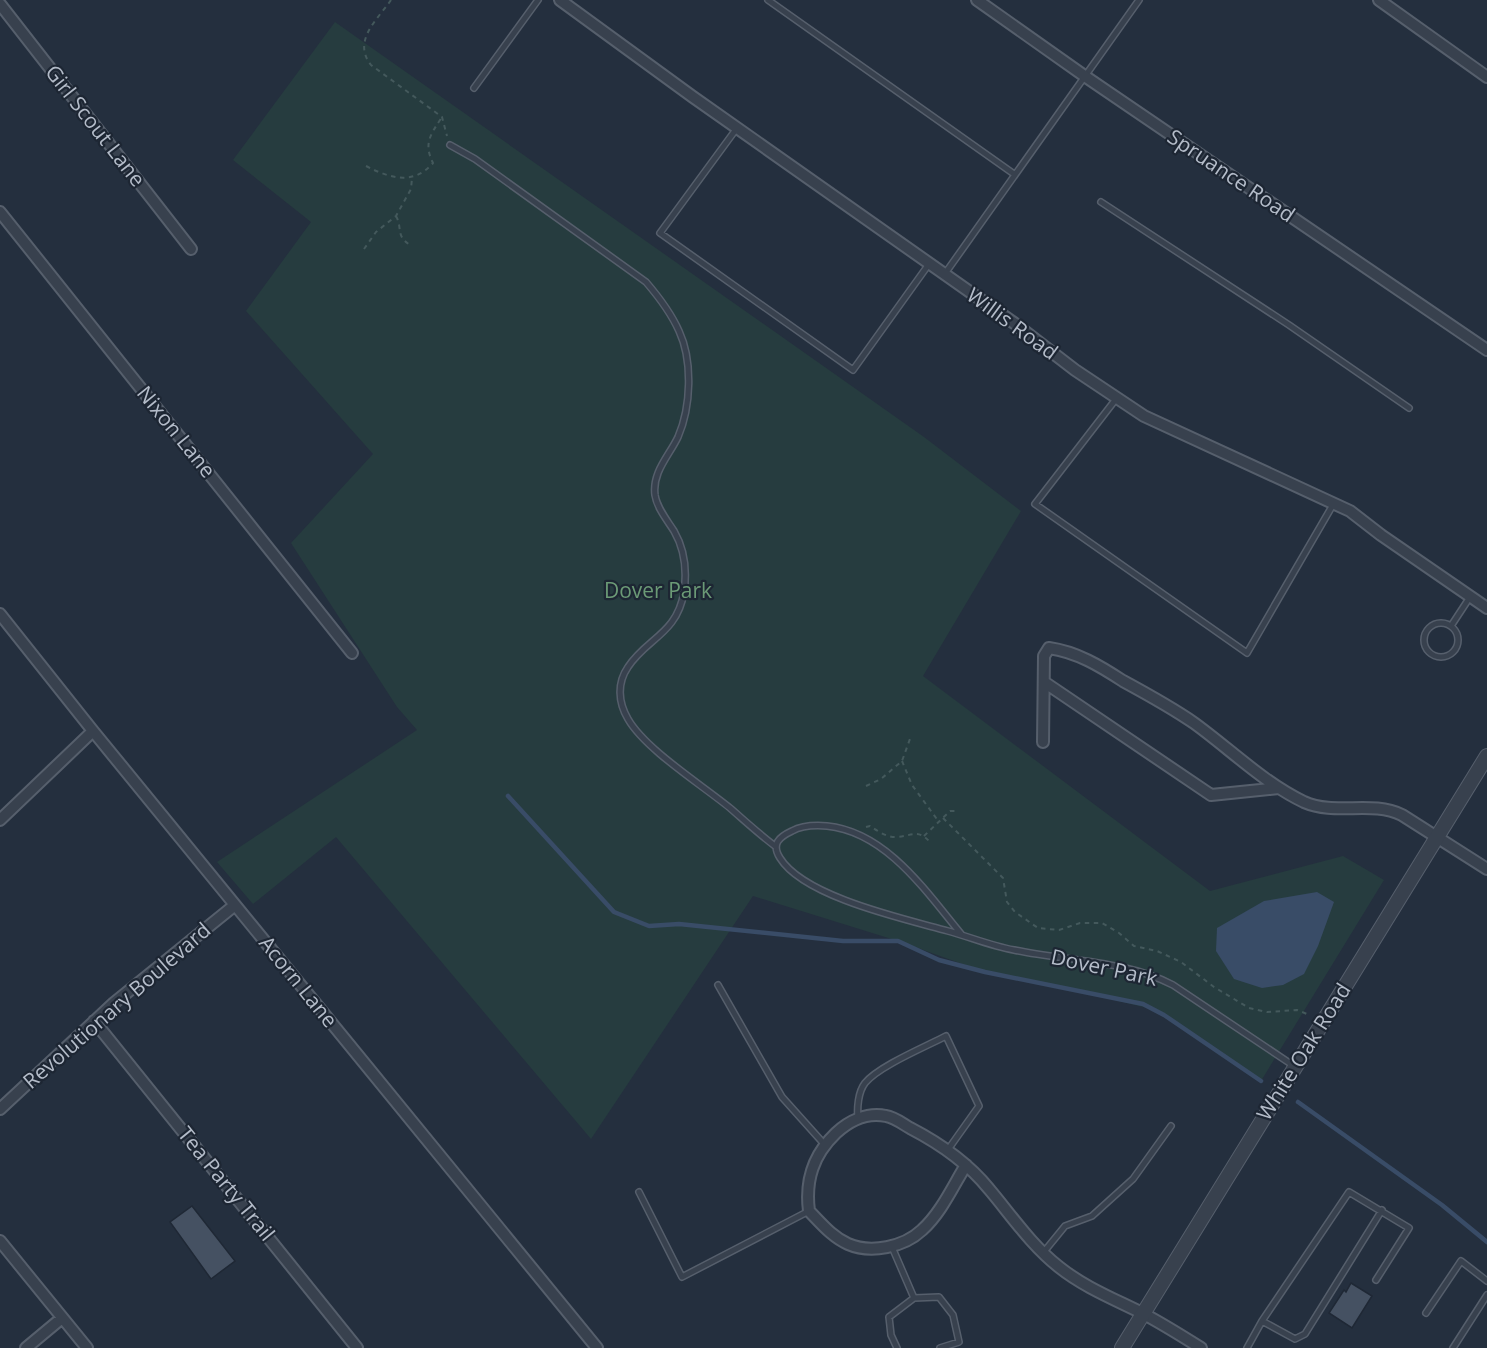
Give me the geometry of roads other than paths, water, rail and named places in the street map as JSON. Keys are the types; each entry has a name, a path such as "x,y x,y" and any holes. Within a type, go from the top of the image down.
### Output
{"street":[{"name":"Willis Road","path":"560,0 1014,323 1075,370 1144,416 1350,511 1487,608"},
{"name":"Spruance Road","path":"977,0 1086,77 1487,350"},
{"path":"1379,0 1487,77"},
{"name":"Girl Scout Lane","path":"0,4 191,249"},
{"name":"Nixon Lane","path":"0,212 352,653"},
{"name":"Acorn Lane","path":"0,615 597,1348"},
{"path":"1043,742 1044,656 1049,648 1065,650 1095,664 1192,722 1279,788 1305,803 1331,808 1379,807 1392,810 1487,869"},
{"path":"1044,682 1211,795 1279,788"},
{"path":"0,820 93,731"},
{"name":"White Oak Road","path":"1122,1348 1487,756"},
{"name":"Revolutionary Boulevard","path":"0,1109 94,1021 235,905"},
{"name":"Tea Party Trail","path":"94,1021 357,1348"},
{"path":"966,1165 936,1214 921,1231 892,1247 869,1249 848,1244 832,1234 809,1211 809,1177 825,1145 848,1122 868,1116 886,1116 930,1138 966,1165 1043,1253 1060,1268 1098,1291 1143,1313 1201,1348"},
{"path":"0,1241 87,1348"},
{"path":"26,1348 62,1318"}],"lane":[{"path":"474,88 538,0"},
{"path":"768,0 1014,174"},
{"path":"944,275 1014,174 1086,77 1138,0"},
{"path":"737,128 660,233 853,370 928,264"},
{"name":"Dover Park","path":"450,145 475,159 646,282 679,330 685,347 687,400 684,420 679,436 661,463 656,479 655,494 658,506 684,553 686,572 683,594 670,627 628,667 622,678 621,704 634,728 775,846 780,859 788,867 804,880 824,891 1006,949 1134,970 1159,978 1173,985 1295,1067"},
{"path":"1101,202 1409,408"},
{"path":"1117,398 1035,504 1247,653 1334,504"},
{"path":"1451,626 1470,597"},
{"path":"1446,623 1451,626 1458,636 1454,652 1443,657 1429,653 1424,642 1427,630 1437,624 1446,623"},
{"path":"775,846 777,840 789,832 811,825 849,830 864,837 906,870 962,935"},
{"path":"718,985 782,1097 825,1145"},
{"path":"858,1119 857,1106 865,1084 890,1065 946,1036 979,1106 947,1151"},
{"path":"1043,1253 1065,1226 1092,1216 1133,1179 1171,1126"},
{"path":"639,1192 682,1277 809,1211"},
{"path":"1247,1348 1262,1321 1349,1192 1409,1228 1376,1280"},
{"path":"1262,1321 1295,1339 1305,1334 1382,1210"},
{"path":"892,1247 914,1298"},
{"path":"1426,1313 1461,1261 1480,1273 1487,1281"},
{"path":"1453,1348 1487,1296"},
{"path":"897,1348 891,1335 889,1317 914,1298 939,1297 953,1315 959,1342 940,1348"}],"water":[{"path":"1317,892 1334,902 1318,946 1304,974 1283,985 1262,988 1234,979 1216,951 1217,928 1264,901"}],"waterway":[{"path":"508,796 614,912 649,926 679,924 843,941 898,941 939,960 985,972 1143,1004 1164,1015 1261,1081"},
{"path":"1298,1102 1442,1205 1487,1242"}]}
